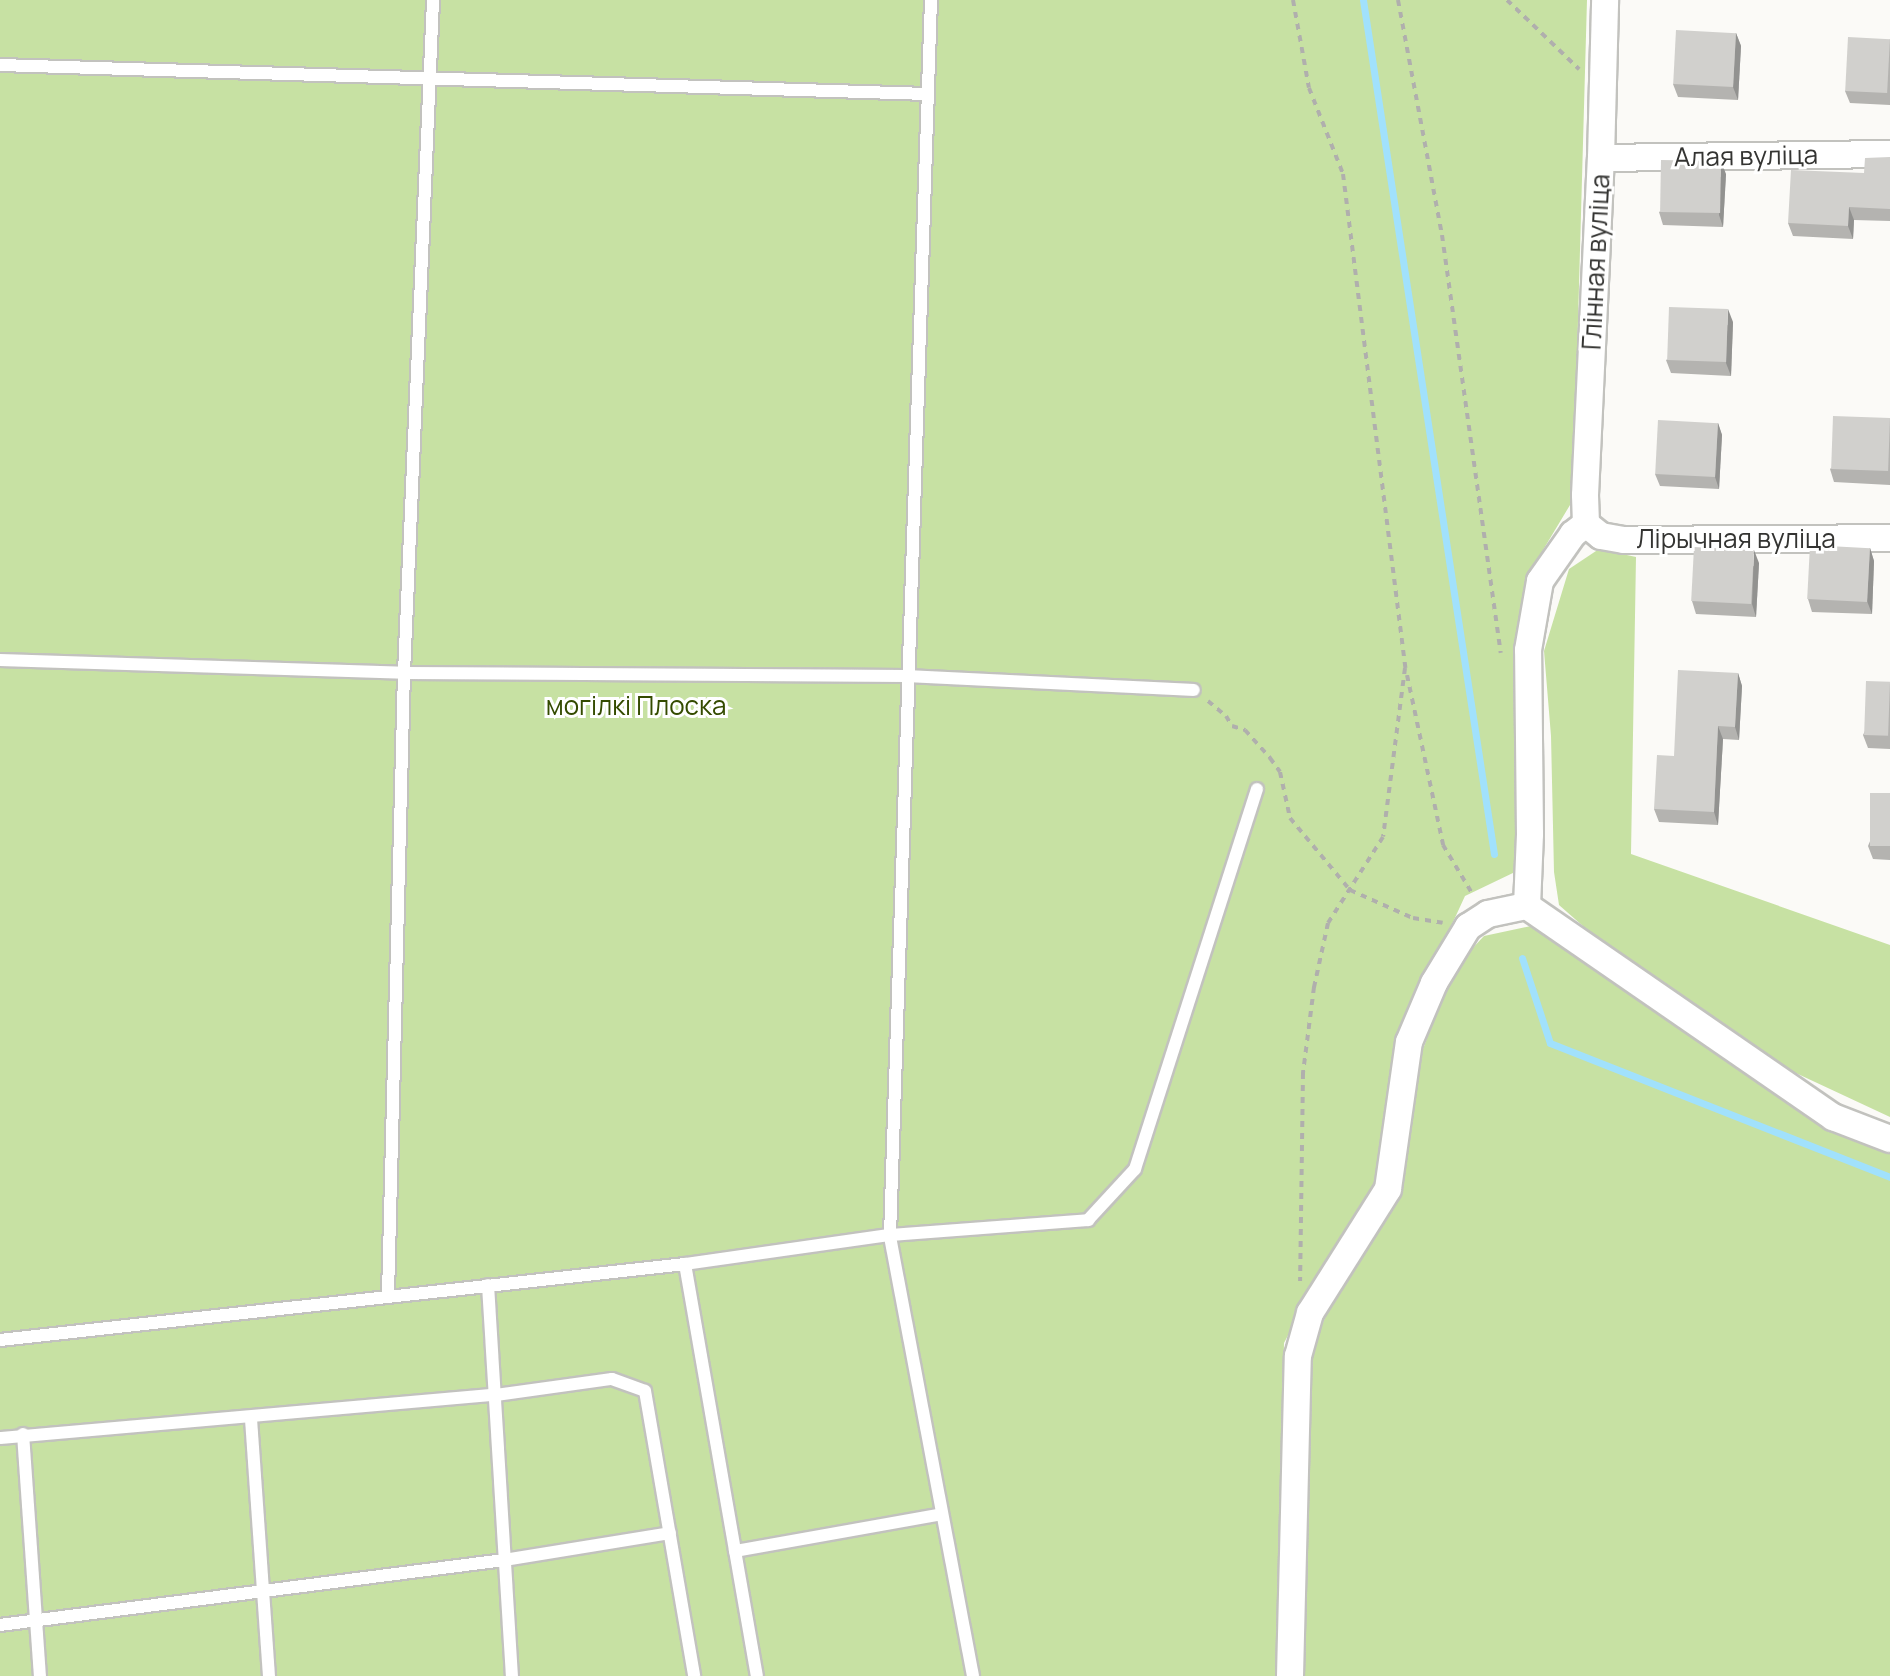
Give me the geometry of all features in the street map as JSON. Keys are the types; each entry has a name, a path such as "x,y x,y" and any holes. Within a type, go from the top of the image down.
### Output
{"street":[{"name":"Глінная вуліца","path":"1586,524 1605,0"},
{"name":"Алая вуліца","path":"1601,158 1890,154"},
{"name":"Лірычная вуліца","path":"1586,524 1601,536 1624,540 1890,538"},
{"path":"1527,906 1530,834 1528,650 1540,581 1573,534 1586,524"},
{"path":"1290,1676 1298,1356 1310,1313 1388,1189 1409,1042 1434,983 1478,921 1527,906"},
{"path":"1527,906 1833,1117 1890,1139"}],"lane":[{"path":"388,1295 404,673 433,0"},
{"path":"931,0 890,1235 973,1676"},
{"path":"0,65 927,94"},
{"path":"0,660 404,673 907,676 1194,690"},
{"path":"0,1340 685,1264 890,1235 1088,1220 1135,1169 1257,789"},
{"path":"685,1264 757,1676"},
{"path":"488,1285 512,1676"},
{"path":"0,1438 251,1419 496,1395 612,1379 645,1391 694,1676"},
{"path":"251,1419 269,1676"},
{"path":"23,1434 40,1676"},
{"path":"735,1551 942,1514"},
{"path":"0,1625 504,1560 670,1533"}],"path":[{"path":"1293,0 1309,88 1343,174 1405,668 1443,845 1478,921 1413,918 1350,890"},
{"path":"1398,0 1442,235 1501,655"},
{"path":"1507,0 1602,89"},
{"path":"1299,1293 1303,1073 1312,1001 1328,923 1383,837 1405,668"}],"green space":[{"name":"могілкі Плоска","path":"0,0 1587,0 1573,500 1528,575 1518,631 1515,872 1465,896 1400,1037 1374,1193 1319,1276 1284,1343 1277,1676 0,1676"},
{"path":"1599,549 1636,557 1631,854 1890,945 1890,1117 1785,1068 1600,941 1559,905 1554,872 1551,736 1544,651 1569,569"},
{"path":"1531,926 1840,1134 1890,1153 1890,1676 1301,1676 1308,1358 1336,1292 1395,1207 1423,1049 1453,969 1484,936"}],"building":[{"path":"1676,30 1736,33 1733,87 1673,84"},
{"path":"1848,37 1890,39 1887,93 1845,91"},
{"path":"1890,157 1890,209 1849,207 1848,226 1788,223 1791,170 1864,173 1865,158"},
{"path":"1661,160 1721,161 1720,213 1660,212"},
{"path":"1669,307 1728,309 1726,362 1667,360"},
{"path":"1833,416 1890,418 1888,471 1831,469"},
{"path":"1658,420 1718,423 1715,477 1655,474"},
{"path":"1810,545 1870,548 1867,602 1807,599"},
{"path":"1694,547 1754,550 1751,604 1691,601"},
{"path":"1678,670 1738,673 1735,727 1718,726 1714,812 1654,809 1657,755 1674,756"},
{"path":"1866,681 1890,682 1888,736 1864,735"},
{"path":"1870,793 1890,793 1890,846 1870,846"}],"waterway":[{"path":"1363,0 1494,854"},
{"path":"1522,958 1550,1043 1890,1177"}]}
